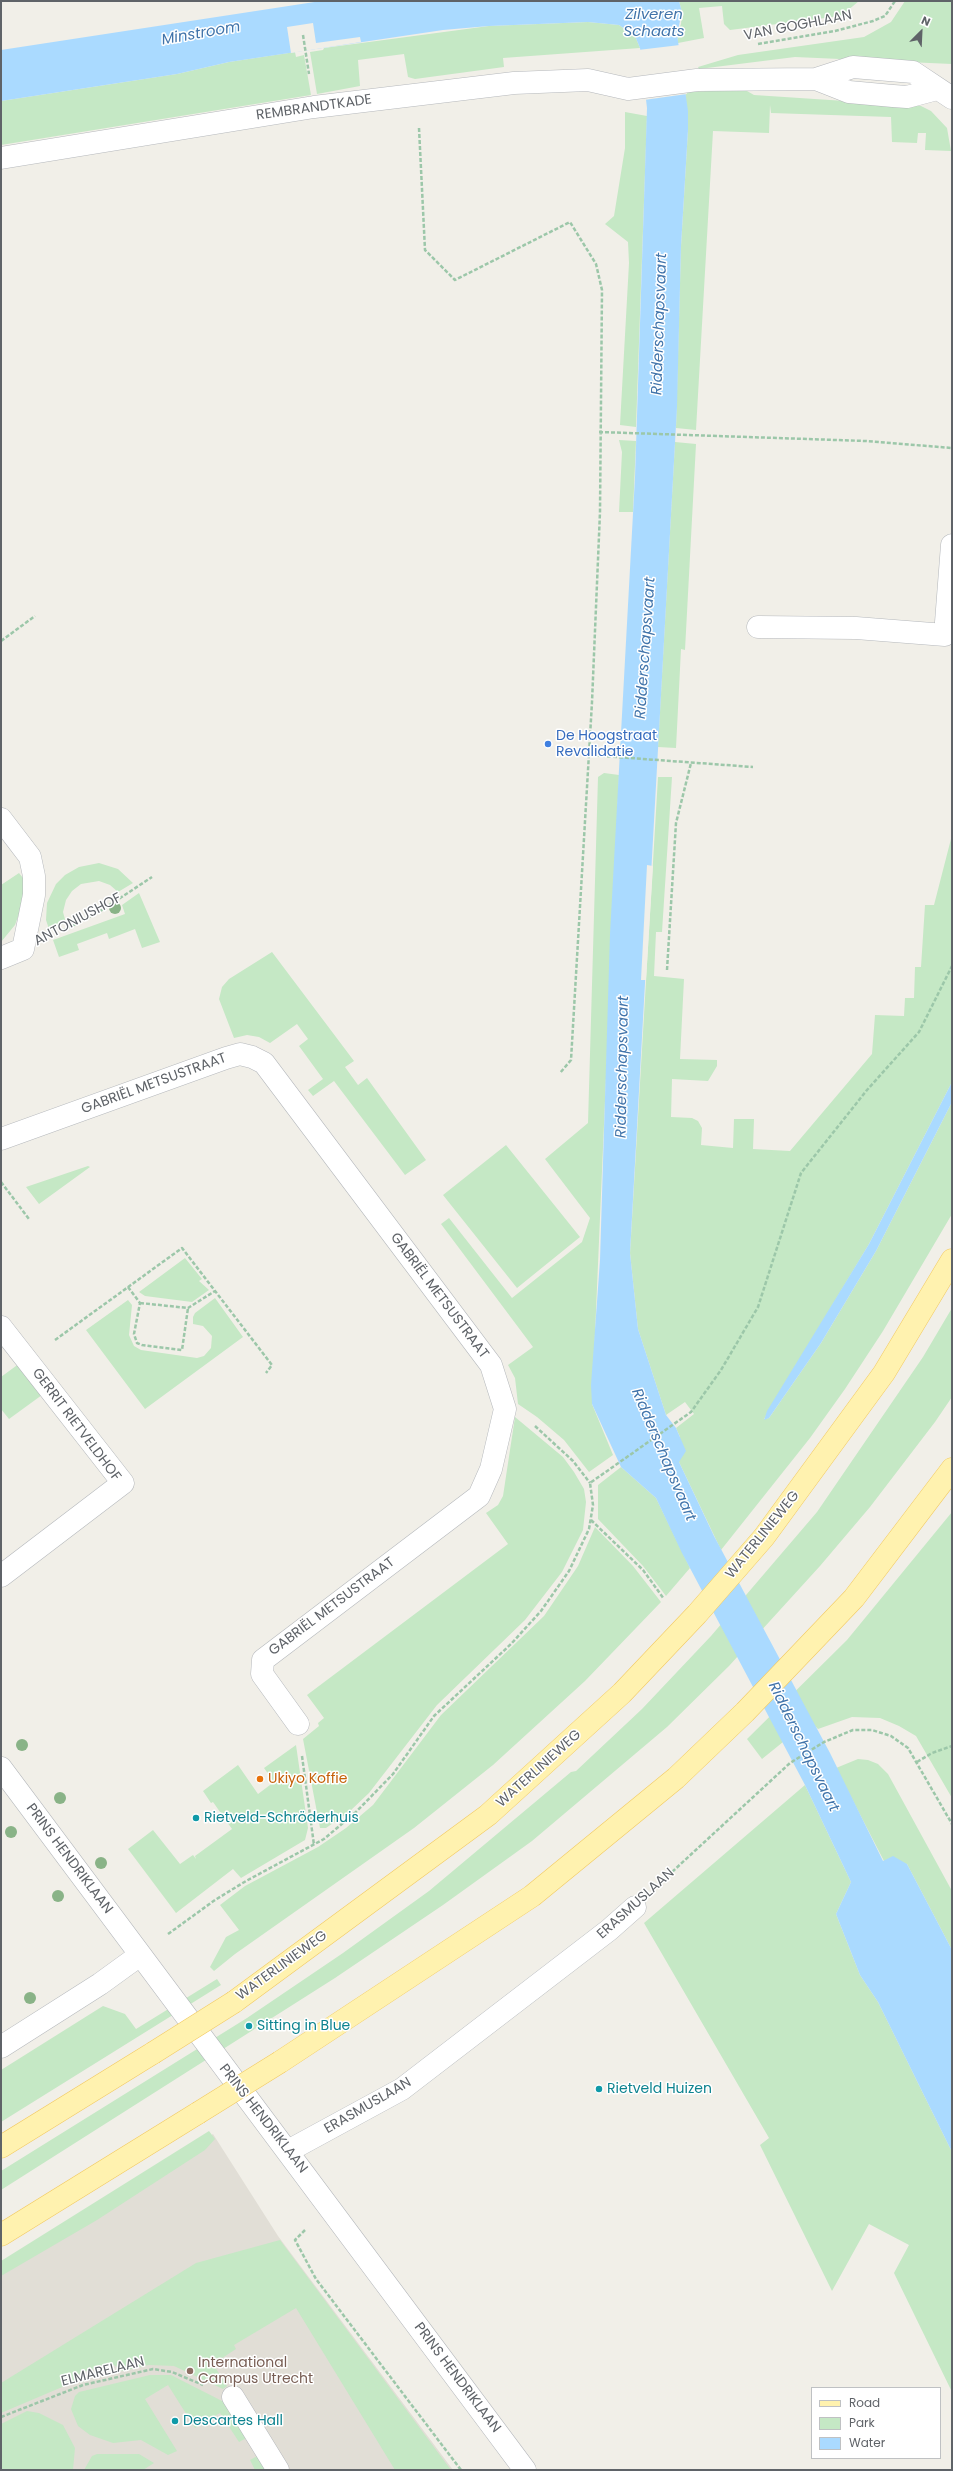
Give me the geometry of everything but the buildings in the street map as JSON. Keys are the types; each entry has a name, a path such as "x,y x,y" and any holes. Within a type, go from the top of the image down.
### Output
{"main road":[{"name":"WATERLINIEWEG","path":"1,2147 234,2002 488,1815 622,1693 697,1614 764,1538 884,1373 952,1260"},
{"path":"1,2235 280,2062 532,1896 676,1778 745,1712 854,1598 952,1469"}],"street":[{"name":"REMBRANDTKADE","path":"1,158 314,107 514,83 588,80 628,89 697,80 816,79 849,92 907,97 944,94"},
{"path":"758,626 856,628 945,635 952,545"},
{"name":"ANTONIUSHOF","path":"1,819 30,857 34,876 34,895 24,949 1,958"},
{"name":"GABRIËL METSUSTRAAT","path":"1,1139 226,1058 240,1054 264,1063 491,1365 505,1409 491,1469 479,1496 262,1660 262,1674 298,1724"},
{"name":"GERRIT RIETVELDHOF","path":"1,1327 123,1483 1,1576"},
{"name":"PRINS HENDRIKLAAN","path":"1,1768 329,2205 525,2470"},
{"name":"ERASMUSLAAN","path":"288,2151 402,2089 609,1930 635,1907"},
{"path":"1,2047 100,1984 140,1955"},
{"path":"233,2397 278,2470"}],"path":[{"name":"VAN GOGHLAAN","path":"750,45 835,31 872,21 885,16 894,1"},
{"path":"304,35 306,50"},
{"path":"417,95 425,250 455,280 570,222 596,264 602,290 599,432 600,512 589,755 571,1060 560,1073"},
{"path":"599,432 694,434 866,441 952,448"},
{"path":"1,641 35,616"},
{"path":"589,755 753,767"},
{"path":"667,970 676,823 691,763"},
{"name":"ANTONIUSHOF","path":"24,949 102,910 152,877"},
{"path":"590,1483 602,1473 691,1412 721,1370 758,1306 801,1174 867,1090 919,1032 952,966"},
{"path":"1,1182 29,1219"},
{"name":"GERRIT RIETVELDHOF","path":"27,1360 182,1248 272,1365 266,1373"},
{"path":"128,1287 140,1303 188,1308 214,1291"},
{"path":"140,1303 134,1334 137,1343 182,1350 188,1308"},
{"path":"177,1928 246,1881 324,1840 366,1801 392,1774 434,1716 511,1644 541,1610 569,1570 589,1529 593,1504 590,1483 573,1461 543,1431 520,1415 505,1409"},
{"path":"590,1519 643,1570 664,1599"},
{"path":"298,1724 314,1845"},
{"name":"ERASMUSLAAN","path":"635,1907 790,1763 824,1742 854,1730 872,1730 891,1736 908,1748 952,1824"},
{"path":"917,1762 932,1752 952,1746"},
{"path":"329,2205 296,2240 316,2279 461,2470"},
{"name":"ELMARELAAN","path":"1,2417 83,2384 153,2370 172,2372 195,2380 227,2398 233,2397"}],"shaded area":[{"name":"International Campus Utrecht","path":"213,2134 278,2236 453,2470 1,2470 1,2272"}],"green space":[{"path":"679,1 859,1 841,16 730,30 724,24 722,6 699,8 704,38 678,43 677,34 681,24 682,12"},
{"path":"905,1 952,1 952,64 795,57 699,69 698,67 738,55 864,37 891,22"},
{"path":"588,22 619,25 635,36 640,48 503,58 504,67 415,79 408,77 404,54 358,60 360,86 317,94 310,52 323,50 324,48 489,26"},
{"path":"295,52 296,57 304,55 311,95 1,145 1,101 177,74 229,62"},
{"path":"747,91 754,95 921,106 931,111 947,128 951,151 925,150 926,133 918,133 917,143 892,142 891,117 771,113 770,105 769,133 713,131 696,430 676,428 681,246 688,130 685,92"},
{"path":"625,112 647,116 636,427 620,425 629,263 628,242 605,224 614,216 625,148"},
{"path":"619,440 636,441 633,512 619,512 622,452"},
{"path":"675,442 696,444 685,650 681,649 676,748 658,747"},
{"path":"604,773 619,775 592,1404 613,1455 589,1472 564,1440 537,1417 518,1404 515,1378 508,1365 533,1347 441,1224 449,1218 512,1298 582,1242 590,1218 545,1159 588,1123 598,777"},
{"path":"658,777 672,777 662,932 656,932 654,976 684,979 680,1059 717,1060 717,1066 708,1081 672,1079 671,1117 692,1118 698,1121 702,1128 701,1145 733,1148 734,1119 754,1119 753,1149 790,1151 872,1054 875,1015 904,1016 905,998 914,998 915,967 921,967 925,905 934,905 952,835 952,1082 869,1244 764,1419 769,1418 821,1343 876,1251 952,1102 952,1214 883,1331 845,1389 810,1438 721,1550 679,1462 680,1437 676,1428 694,1414 685,1402 666,1415 638,1329 630,1253"},
{"path":"99,863 118,869 133,883 118,892 110,885 99,881 81,884 72,891 66,900 63,912 66,923 49,929 46,920 47,903 56,884 65,875 79,867"},
{"path":"19,873 23,878 24,888 19,914 15,925 1,942 1,885"},
{"path":"139,893 160,942 142,948 135,929 109,939 107,933 77,944 79,950 59,957 53,940 125,914 122,905"},
{"path":"272,952 354,1061 345,1067 358,1085 367,1078 426,1160 405,1175 334,1081 313,1096 308,1090 323,1079 299,1046 308,1039 297,1024 270,1043 259,1037 247,1035 234,1038 219,999 222,987 229,979"},
{"path":"506,1145 580,1237 517,1288 443,1195"},
{"path":"88,1166 90,1167 39,1204 26,1187"},
{"path":"185,1258 202,1279 199,1281 209,1290 192,1302 145,1296 139,1292"},
{"path":"215,1298 243,1337 145,1409 86,1330 128,1300 132,1305 129,1335 134,1346 141,1350 197,1358 204,1356 211,1348 212,1336 203,1326 193,1324 193,1317 195,1313"},
{"path":"952,1308 952,1397 935,1422 870,1507 820,1566 729,1666 667,1727 532,1841 443,1905 335,1978 1,2190 1,2171 247,2018 343,1953 429,1891 571,1772 576,1771 642,1709 711,1636 817,1512 923,1357"},
{"path":"20,1363 42,1395 9,1419 1,1409 1,1377"},
{"path":"515,1417 563,1457 574,1472 584,1489 586,1502 583,1530 562,1572 525,1620 437,1705 369,1793 349,1812 326,1828 320,1828 303,1739 319,1726 318,1723 324,1718 307,1695 508,1544 486,1513 498,1505 503,1496"},
{"path":"621,1467 656,1498 690,1568 666,1596 643,1566 598,1519 598,1485"},
{"path":"952,1512 952,1798 916,1736 899,1726 880,1718 852,1717 818,1729 814,1725 783,1742 762,1759 747,1739 847,1640"},
{"path":"595,1527 633,1566 661,1602 585,1681 493,1765 414,1828 235,1954 214,1971 210,1967 226,1937 239,1930 220,1905 245,1886 318,1847 346,1828 373,1805 441,1715 544,1616 578,1566"},
{"path":"296,1745 308,1828 305,1840 241,1878 233,1869 176,1913 128,1849 153,1830 180,1864 193,1855 196,1859 195,1856 232,1829 213,1802 211,1803 203,1791 238,1765 258,1794 274,1782 264,1768"},
{"path":"858,1759 868,1760 878,1764 888,1774 952,1891 952,1950 907,1864 884,1861 836,1768"},
{"path":"805,1785 851,1882 836,1914 860,1975 878,2002 952,2152 952,2392 894,2273 909,2245 869,2224 832,2291 760,2145 769,2138 644,1923"},
{"path":"217,1979 221,1985 1,2122 1,2070 103,2006 125,2014 136,2029"},
{"path":"209,2131 215,2139 205,2150 97,2220 1,2276 1,2261"},
{"path":"280,2240 451,2470 395,2470 296,2308 234,2345 236,2349 213,2364 227,2386 223,2389 174,2366 149,2365 122,2371 114,2365 81,2372 74,2382 1,2413 1,2383 196,2263"},
{"path":"150,2375 171,2375 228,2404 252,2435 239,2442 220,2413 195,2428 168,2385 145,2399 177,2451 168,2455 141,2440 113,2443 90,2435 78,2426 71,2409 75,2396 79,2392"},
{"path":"27,2411 39,2413 63,2425 75,2448 73,2470 1,2470 1,2424"},
{"path":"263,2453 273,2470 255,2470 250,2460"},
{"path":"97,2454 139,2454 154,2463 143,2470 84,2470 92,2456"}],"water":[{"path":"321,1 679,1 682,12 677,34 688,111 688,130 681,246 677,407 630,1253 638,1329 666,1415 676,1428 686,1451 679,1462 714,1536 830,1753 883,1861 893,1856 907,1864 952,1950 952,2152 878,2002 860,1975 836,1914 851,1882 805,1785 682,1553 656,1498 621,1467 592,1404 591,1385 600,1260 610,934 635,477 647,108 640,48 635,36 619,25 588,22 489,26 443,30 229,62 177,74 1,101 1,50"},
{"path":"952,1082 952,1102 876,1251 821,1343 769,1418 764,1420 767,1411 869,1244"}],"pier":[{"path":"313,23 316,43 360,37 361,42 291,53 287,27"},
{"path":"680,45 687,94 644,100 638,50"},
{"path":"647,865 653,866 646,980 641,980"}],"place":[{"name":"De Hoogstraat Revalidatie","path":"548,744"},
{"name":"Ukiyo Koffie","path":"260,1779"},
{"name":"Rietveld-Schröderhuis","path":"196,1818"},
{"name":"Sitting in Blue","path":"249,2026"},
{"name":"Rietveld Huizen","path":"599,2089"},
{"name":"International Campus Utrecht","path":"190,2371"},
{"name":"Descartes Hall","path":"175,2421"}],"water label":[{"name":"Zilveren Schaats","path":"654,24"},
{"name":"Minstroom","path":"201,34"},
{"name":"Ridderschapsvaart","path":"660,324"},
{"name":"Ridderschapsvaart","path":"646,648"},
{"name":"Ridderschapsvaart","path":"623,1067"},
{"name":"Ridderschapsvaart","path":"663,1455"},
{"name":"Ridderschapsvaart","path":"803,1747"}]}
